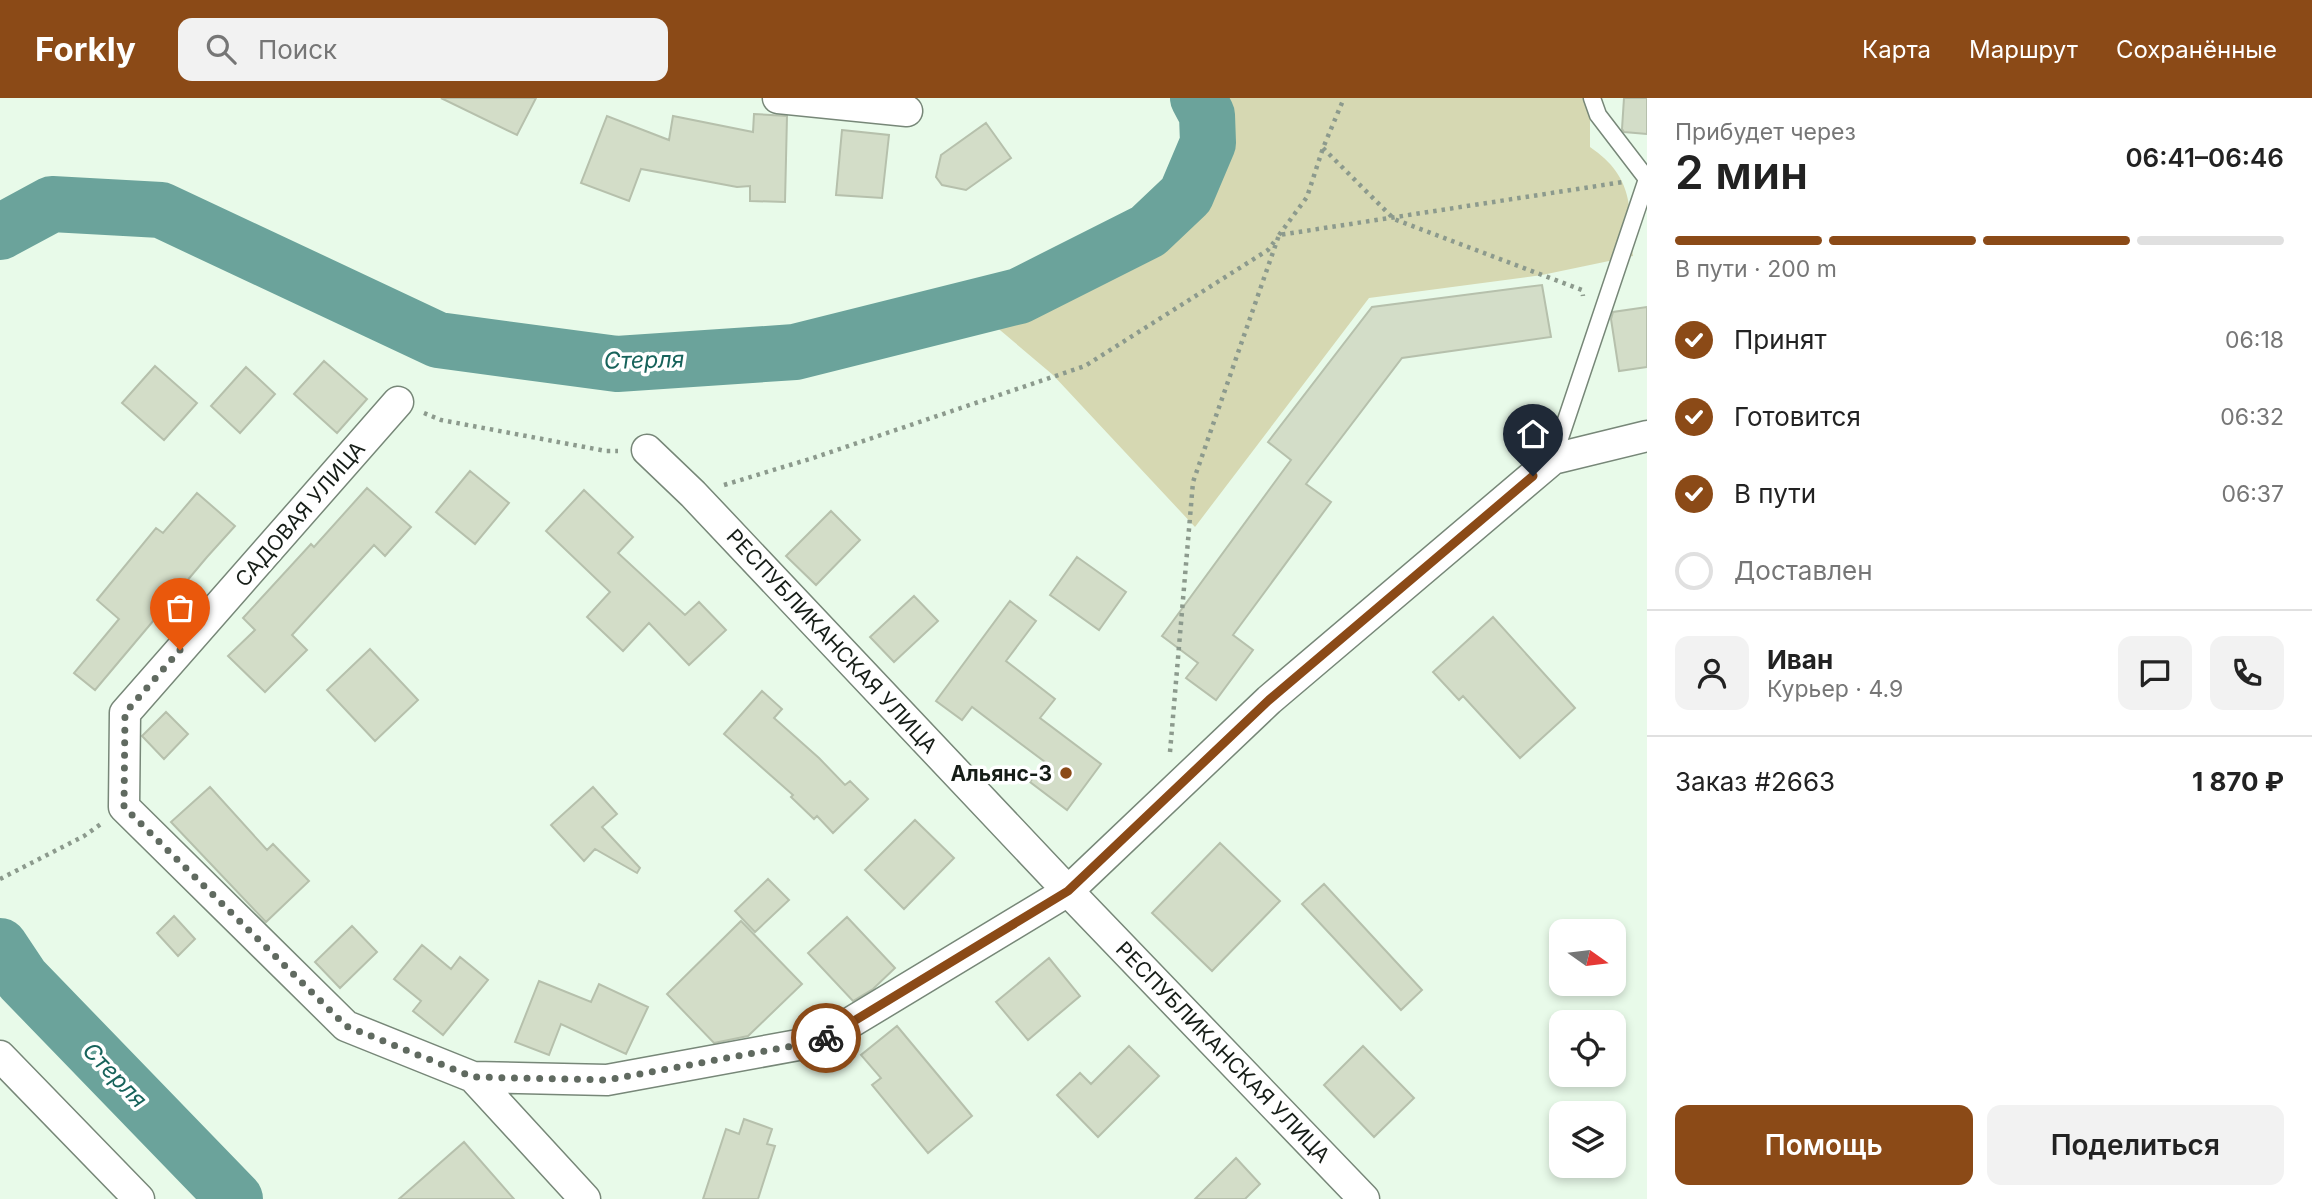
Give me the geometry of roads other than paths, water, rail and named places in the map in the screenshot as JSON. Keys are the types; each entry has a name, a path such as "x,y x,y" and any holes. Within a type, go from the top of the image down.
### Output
{"street":[{"path":"778,98 907,111"},
{"name":"САДОВАЯ УЛИЦА","path":"398,402 125,713 124,807 346,1026 473,1077"},
{"path":"473,1077 607,1080 820,1041 1068,891 1269,700 1553,459 1647,436"},
{"name":"РЕСПУБЛИКАНСКАЯ УЛИЦА","path":"647,450 693,494 1364,1199"},
{"path":"0,1056 139,1199"},
{"path":"473,1077 586,1199"}],"lane":[{"path":"1553,459 1647,179 1598,115 1592,98"},
{"path":"1598,115 1599,98"}],"waterway":[{"name":"Стерля","path":"0,232 52,204 161,210 438,340 617,364 795,352 1019,296 1148,231 1186,195 1208,143 1207,115 1198,98"},
{"name":"Стерля","path":"0,946 22,979 235,1199"}],"place":[{"name":"Альянс-3","path":"1066,773"}]}
